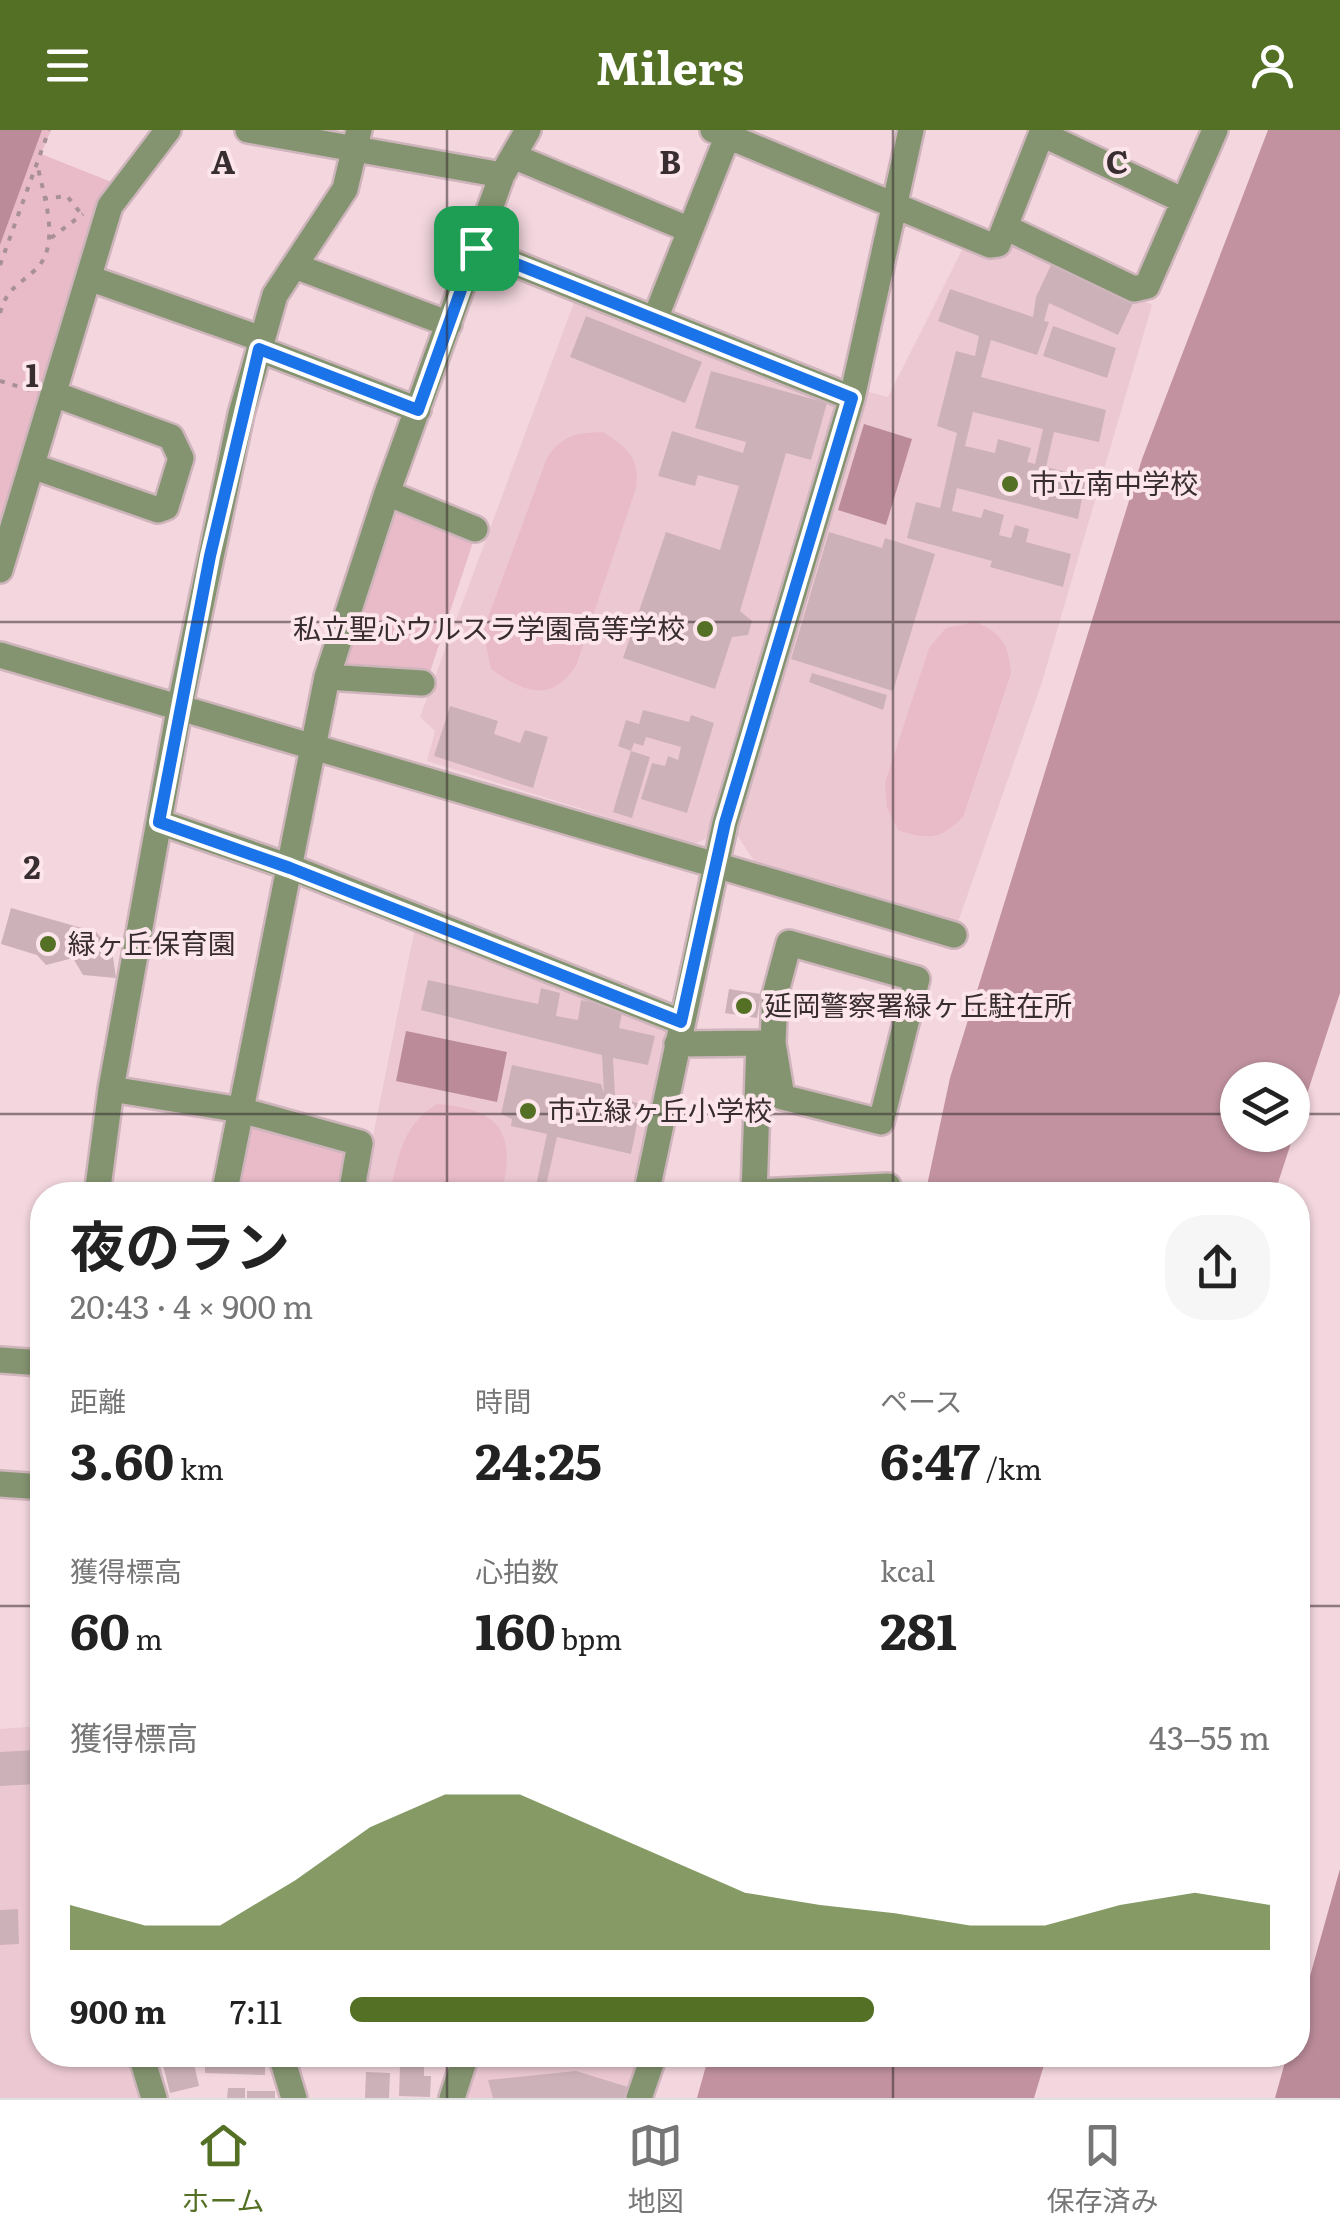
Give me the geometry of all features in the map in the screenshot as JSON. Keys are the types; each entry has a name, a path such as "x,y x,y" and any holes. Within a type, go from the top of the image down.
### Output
{"street":[{"path":"0,570 110,206 168,130"},
{"path":"248,130 357,139 508,165 690,230"},
{"path":"226,1182 327,677 476,248 508,165 528,130"},
{"path":"649,1182 714,866 852,398 911,130"},
{"path":"1005,227 1134,289 1147,286 1216,130"},
{"path":"655,319 723,132 990,245 998,244 1043,132 1184,201"},
{"path":"99,1182 111,1089 179,710 241,414 275,295 345,189 357,139"},
{"path":"476,248 852,398"},
{"path":"295,266 449,324"},
{"path":"90,278 418,410"},
{"path":"32,466 158,510 166,507 180,458 171,437 53,396"},
{"path":"388,493 475,529"},
{"path":"0,655 313,750 954,935"},
{"path":"327,677 422,683"},
{"path":"159,822 290,868 679,1033 766,1043"},
{"path":"755,1182 766,1043 789,943 917,978 881,1122 782,1097 766,1043"},
{"path":"111,1089 240,1110 360,1142 352,1182"},
{"path":"0,1360 30,1363"},
{"path":"0,1484 30,1486"},
{"path":"145,2067 154,2098"},
{"path":"285,2067 294,2098"},
{"path":"452,2098 462,2067"},
{"path":"639,2098 645,2067"}],"path":[{"path":"0,264 49,130"},
{"path":"0,313 6,291 38,268 51,238 37,163"},
{"path":"44,199 67,196 82,216"},
{"path":"0,380 53,396"}],"shaded area":[{"path":"0,130 42,130 0,245"},
{"path":"41,130 51,130 41,154 114,183 0,537 0,245"},
{"path":"1268,130 1340,130 1340,993 1310,1085 1310,1062 1220,1062 1220,1152 1288,1152 1278,1182 928,1182 950,1078 1142,459"},
{"path":"1009,237 1152,305 1042,682 957,925 757,865 735,832 866,391 888,397 965,244 999,259"},
{"path":"576,297 831,399 836,410 707,838 695,844 427,761 435,731 420,717"},
{"path":"864,424 912,439 886,525 838,510"},
{"path":"603,432 630,454 636,469 636,488 576,666 556,686 546,690 526,688 491,669 483,631 547,458 570,437"},
{"path":"391,507 474,539 429,675 339,670"},
{"path":"974,622 1002,640 1011,673 963,817 933,836 898,830 887,808 885,783 929,648 946,628"},
{"path":"415,928 667,1024 637,1182 364,1182"},
{"path":"406,1031 507,1052 497,1102 396,1081"},
{"path":"437,1104 459,1107 490,1119 505,1140 503,1182 392,1182 409,1132"},
{"path":"245,1118 351,1148 344,1182 233,1182"},
{"path":"30,1727 30,2067 129,2067 138,2098 0,2098 0,1729"},
{"path":"1340,1869 1340,2098 1275,2098 1284,2067 1310,2067 1310,1976"},
{"path":"473,2067 643,2067 635,2098 463,2098"},
{"path":"706,2067 1043,2067 1034,2098 697,2098"}],"building":[{"path":"1051,265 1133,303 1118,335 1049,303 1044,321 1049,322 1037,355 991,340 981,377 1106,410 1099,442 1054,432 1046,467 1086,477 1078,519 957,488 952,511 981,518 984,509 1004,515 999,535 1011,538 1015,525 1029,529 1026,542 1071,554 1063,587 990,567 992,561 907,538 916,502 940,508 957,433 937,426 956,351 975,356 979,336 938,321 950,289 1033,317 1036,297","holes":["973,412 1043,429 1035,464 1027,462 1031,448 998,439 995,453 965,446"]},
{"path":"586,316 702,362 685,403 570,357"},
{"path":"1053,326 1116,348 1107,378 1043,356"},
{"path":"711,371 827,403 811,460 786,453 740,611 752,621 748,635 732,637 715,689 623,658 666,532 720,550 739,486 698,475 695,486 658,476 672,431 743,453 746,442 695,428"},
{"path":"829,532 882,548 885,538 935,554 893,691 791,659"},
{"path":"812,673 887,695 883,710 809,682"},
{"path":"450,706 498,721 494,734 520,743 525,730 548,737 533,788 434,756"},
{"path":"643,710 689,722 691,715 714,723 687,813 641,799 652,763 665,766 668,756 678,760 681,747 646,737 643,746 634,743 631,751 618,746 626,720 639,724"},
{"path":"631,751 650,757 632,818 613,812"},
{"path":"11,908 96,932 112,950 116,978 83,975 73,958 46,965 37,955 1,944"},
{"path":"428,980 538,1004 541,988 560,993 556,1016 578,1020 581,1000 623,1009 619,1028 655,1036 648,1065 613,1058 615,1097 641,1104 631,1154 557,1137 547,1182 537,1182 547,1134 511,1126 512,1119 501,1114 512,1065 601,1084 604,1093 602,1055 421,1010"},
{"path":"729,989 761,994 757,1018 725,1013"},
{"path":"30,1750 30,1784 0,1786 0,1752"},
{"path":"18,1909 19,1944 0,1945 0,1910"},
{"path":"164,2067 195,2067 199,2086 170,2093"},
{"path":"205,2067 265,2067 265,2075 205,2073"},
{"path":"400,2067 424,2067 424,2076 431,2076 430,2097 399,2096"},
{"path":"576,2071 628,2087 624,2098 493,2098 488,2080"},
{"path":"366,2072 390,2073 389,2098 365,2098"},
{"path":"228,2088 245,2088 245,2098 227,2098"},
{"path":"247,2091 275,2091 275,2098 247,2098"}],"place":[{"name":"市立南中学校","path":"1010,484"},
{"name":"私立聖心ウルスラ学園高等学校","path":"705,629"},
{"name":"緑ヶ丘保育園","path":"48,944"},
{"name":"延岡警察署緑ヶ丘駐在所","path":"744,1006"},
{"name":"市立緑ヶ丘小学校","path":"528,1111"}],"route":[{"path":"476,248 852,398 725,823 681,1022 290,868 159,822 210,556 259,349 418,410 476,248"}]}
